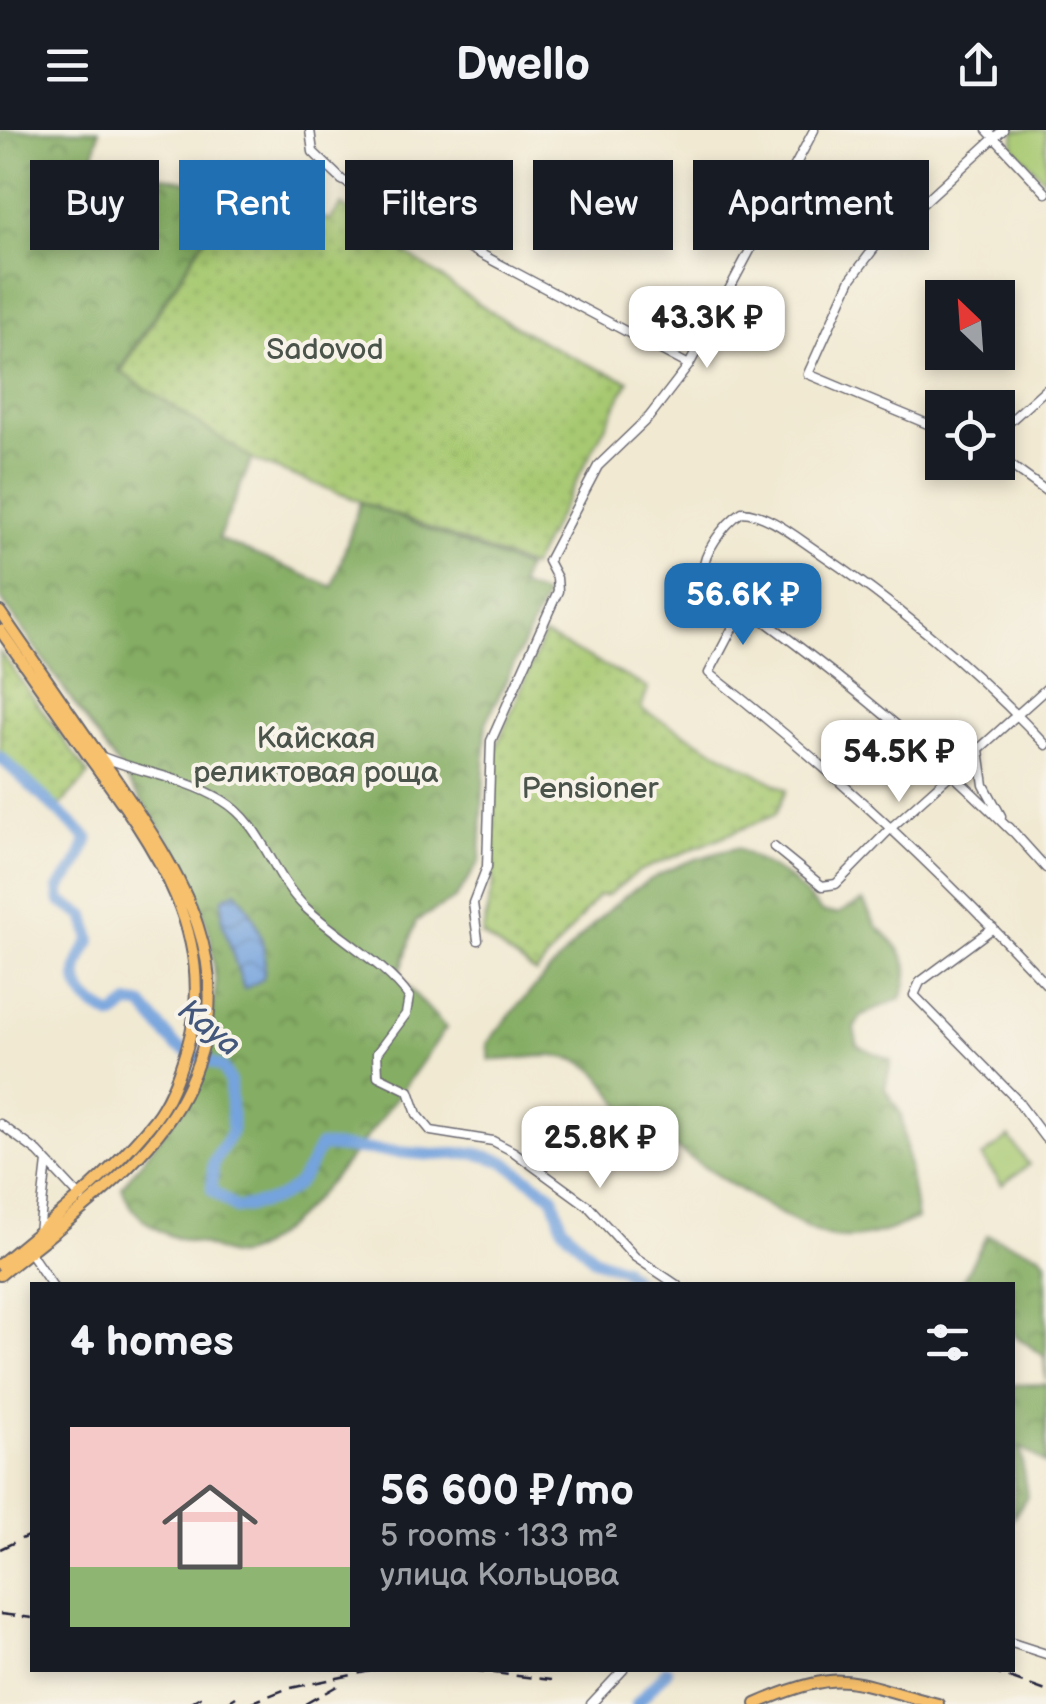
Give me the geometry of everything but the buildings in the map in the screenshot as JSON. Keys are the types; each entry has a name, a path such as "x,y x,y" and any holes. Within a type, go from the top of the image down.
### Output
{"main road":[{"path":"0,612 166,851 190,895 210,979 192,1076 184,1096 150,1142 0,1275"},
{"path":"0,630 164,867 181,905 195,956 200,1032 156,1117 82,1200 39,1232 27,1248 0,1264"},
{"path":"756,1704 809,1682 843,1674 928,1704"},
{"path":"913,1698 938,1704"}],"street":[{"path":"310,130 312,152 342,180 689,365"},
{"path":"478,940 473,903 487,867 491,741 558,591 558,578 548,560 598,466 649,417 689,365 814,130"},
{"path":"987,130 1046,193"},
{"path":"925,423 808,374 851,279 875,247 1003,130"},
{"path":"1015,417 1046,389"},
{"path":"1015,468 1046,491"},
{"path":"1046,745 941,642 868,585 752,512 733,518 702,569 704,577 881,709 954,772 1046,868"},
{"path":"744,606 709,673 809,750 893,826 1046,984"},
{"path":"774,847 822,886 836,884 893,826 1046,689"},
{"path":"979,749 984,785 1011,831"},
{"path":"100,756 190,784 246,817 261,838 270,864 305,907 398,984 408,997 409,1006 377,1052 378,1076 408,1091 430,1132 493,1141 588,1206 635,1258 672,1282"},
{"path":"993,928 920,982 914,995 1015,1098 1045,1138"},
{"path":"0,1124 47,1162 82,1200"},
{"path":"39,1232 47,1162"},
{"path":"27,1248 50,1282"},
{"path":"1015,1644 1046,1654"},
{"path":"591,1704 621,1672"}],"green space":[{"name":"Кайская реликтовая роща","path":"0,130 99,130 93,160 30,160 30,250 159,250 159,176 179,180 179,250 197,250 119,371 252,459 218,539 333,587 360,502 526,568 519,586 546,596 486,723 480,861 456,898 416,921 399,977 446,1028 381,1119 322,1190 266,1243 241,1255 162,1232 134,1209 122,1187 184,1106 204,1062 216,985 211,939 198,895 172,844 0,597"},
{"path":"1015,130 1046,130 1046,181 1013,146"},
{"name":"Sadovod","path":"341,205 345,208 345,250 403,250 513,325 629,381 531,567 255,461 121,372 197,250 325,250 325,219 330,221"},
{"name":"Pensioner","path":"544,635 648,688 641,709 786,790 775,815 639,871 608,895 598,896 536,973 482,935 493,885 495,750"},
{"path":"0,652 89,775 53,813 0,763"},
{"path":"737,848 790,879 822,912 837,914 863,901 905,960 907,977 901,998 862,1015 854,1029 858,1046 891,1060 885,1089 901,1114 917,1219 862,1237 839,1238 809,1229 721,1178 637,1120 600,1076 581,1062 547,1056 490,1060 487,1044 504,1022 617,903 658,875 707,855"},
{"path":"1009,1137 1029,1165 1002,1185 982,1157"},
{"path":"987,1235 1040,1254 1046,1262 1046,1380 1044,1356 1015,1335 1015,1282 962,1282"},
{"path":"1046,1384 1046,1464 1020,1447 1027,1496 1015,1515 1015,1385"}],"water":[{"path":"236,891 255,921 264,956 263,979 244,989 222,921 223,898"}],"waterway":[{"name":"Kaya","path":"0,757 88,839 76,867 59,888 61,902 85,916 91,940 77,975 82,993 113,1016 129,1004 142,1005 176,1046 223,1068 230,1082 232,1131 213,1164 212,1190 236,1208 279,1197 297,1184 320,1146 434,1155 474,1153 503,1161 553,1196 562,1226 594,1259 623,1269 636,1282"},
{"name":"Kaya","path":"637,1704 665,1672"}],"railway":[{"path":"0,1549 30,1535"},
{"path":"0,1614 30,1618"},
{"path":"248,1704 286,1689 366,1672"},
{"path":"486,1672 551,1680"},
{"path":"993,1672 1046,1691"},
{"path":"305,1704 337,1686"},
{"path":"188,1704 204,1695"},
{"path":"225,1704 236,1697"}]}
